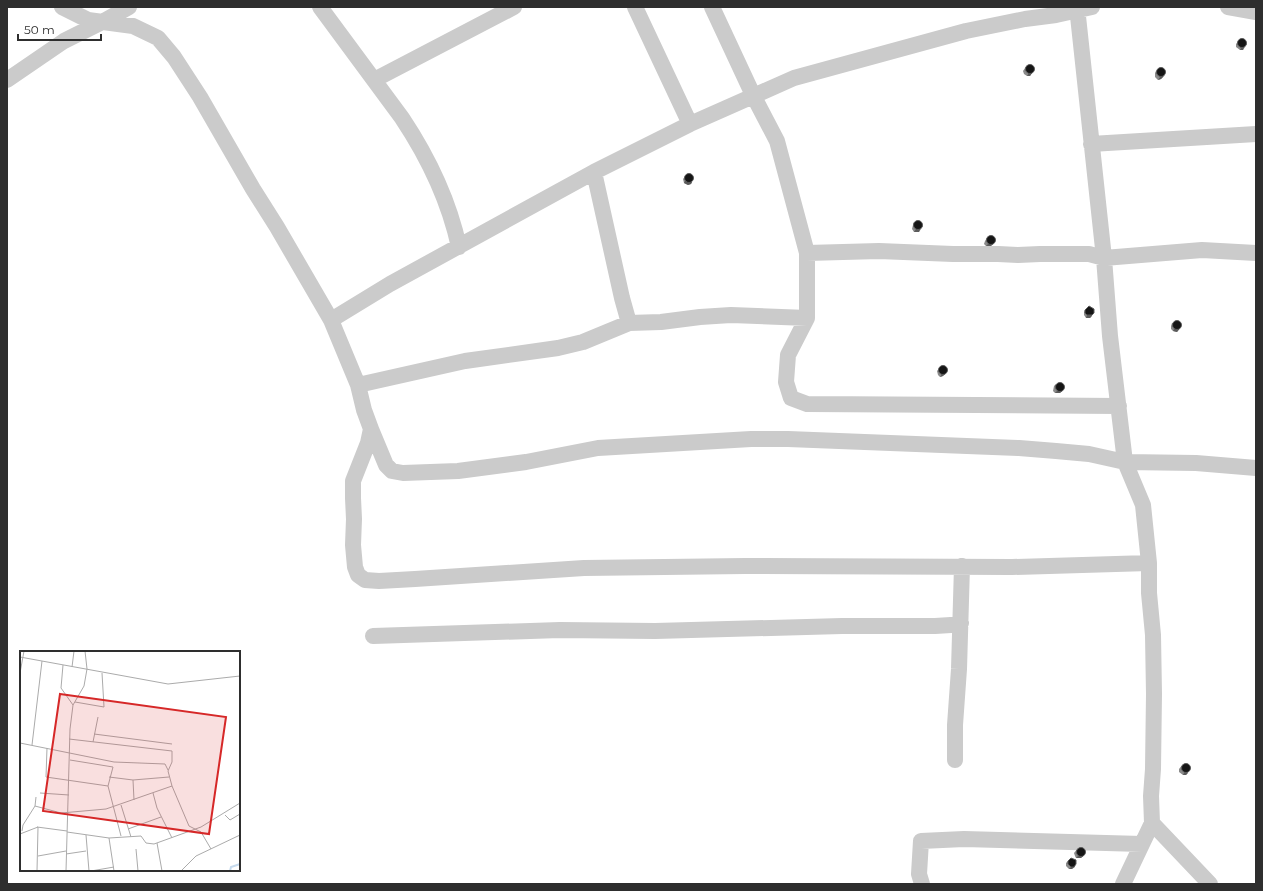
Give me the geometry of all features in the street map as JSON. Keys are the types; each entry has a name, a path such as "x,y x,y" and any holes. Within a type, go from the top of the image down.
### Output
{"street":[{"path":"62,7 88,20 133,26 145,31 158,38 174,57 200,96 252,189 277,227 331,320 358,385 364,410 371,429 386,465 392,471 403,473 458,471 526,462 598,448 751,439 788,439 1034,449 1089,454 1125,462 1196,463 1256,468"},
{"path":"7,80 64,41 129,7"},
{"path":"320,7 414,137 426,159 452,216 459,247"},
{"path":"374,80 514,7"},
{"path":"635,7 690,124"},
{"path":"712,7 753,95 777,141 807,253 807,318 788,355 786,382 791,398 807,404 1119,406"},
{"path":"1228,7 1256,12"},
{"path":"331,320 390,284 594,172 690,124 753,95 794,78 966,31 1025,19 1056,15 1082,8 1091,144 1104,258 1110,336 1125,462 1143,505 1149,563 1153,635 1154,694 1153,769 1151,796 1152,823 1123,884"},
{"path":"1091,144 1256,134"},
{"path":"594,172 629,323"},
{"path":"452,216 467,228 481,234"},
{"path":"807,253 879,251 1018,255 1090,254 1104,258 1202,250 1256,253"},
{"path":"358,385 465,361 558,348 583,342 629,323 661,322 731,315 807,318"},
{"path":"371,429 368,443 353,481 353,545 355,567 358,575 365,580 379,582 504,572 584,568 745,566 1012,567 1149,563"},
{"path":"956,760 955,725 961,623 962,566"},
{"path":"373,636 560,630 663,631 842,626 935,626 961,623"},
{"path":"1152,823 1210,884"},
{"path":"922,884 919,874 920,841 964,839 1142,844"}],"building":[{"path":"1240,39 1244,39 1246,43 1244,47 1240,47 1238,45 1238,41"},
{"path":"1028,65 1032,65 1034,69 1032,73 1028,73 1026,71 1026,67"},
{"path":"1159,68 1163,68 1165,72 1163,76 1159,76 1157,74 1157,70"},
{"path":"687,174 691,174 693,178 691,182 687,182 685,180 685,176"},
{"path":"918,220 923,225 918,230 913,225"},
{"path":"989,236 993,236 995,240 993,244 989,244 987,242 987,238"},
{"path":"1089,306 1094,309 1094,313 1092,315 1087,315 1085,313 1085,310"},
{"path":"1175,321 1179,321 1181,325 1179,329 1175,329 1173,327 1173,323"},
{"path":"941,366 945,366 947,370 945,374 941,374 939,372 939,368"},
{"path":"1058,383 1062,383 1064,387 1062,391 1058,391 1056,389 1056,385"},
{"path":"1184,764 1188,764 1190,768 1188,772 1184,772 1182,770 1182,766"},
{"path":"1079,848 1083,848 1085,852 1083,856 1079,856 1077,854 1077,850"},
{"path":"1071,858 1076,860 1074,867 1071,867 1068,864 1068,861"}]}
